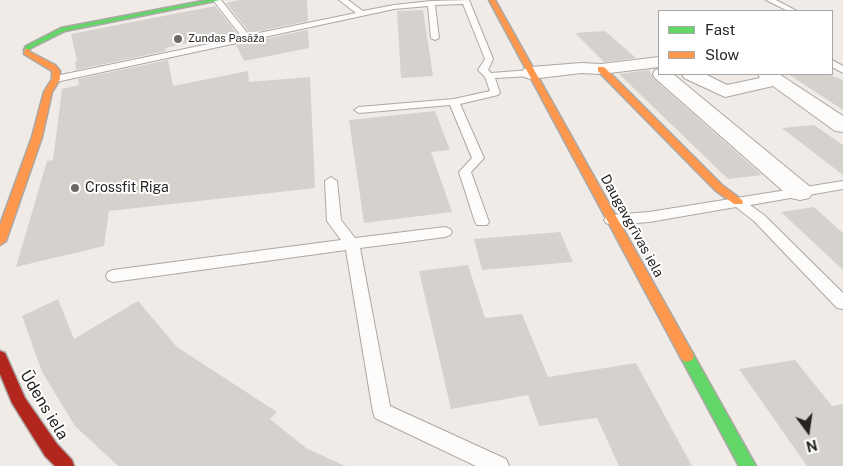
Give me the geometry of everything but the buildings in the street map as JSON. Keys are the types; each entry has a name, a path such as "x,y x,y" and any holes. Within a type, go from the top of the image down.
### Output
{"street":[{"path":"0,241 37,137 48,92 56,79 56,71 52,67 26,53 28,47 63,29 217,0"},
{"name":"Daugavgrīvas iela","path":"492,0 611,220 748,466"},
{"path":"531,73 583,60 601,70 719,188 738,202"},
{"path":"601,70 658,72"},
{"path":"673,75 800,192"},
{"path":"677,75 725,91 772,77 843,126"},
{"name":"Ūdens iela","path":"0,362 20,403 50,450 66,466"}],"lane":[{"path":"217,0 248,39"},
{"path":"344,0 362,14"},
{"path":"393,0 401,6"},
{"path":"770,0 791,10"},
{"path":"56,79 401,6 466,1 489,59 483,70 489,76 496,92 454,102 359,110"},
{"path":"431,3 436,38"},
{"path":"834,58 843,70"},
{"path":"489,76 531,73"},
{"path":"454,102 478,158 465,172 482,222"},
{"path":"331,181 334,221 352,244 382,412 499,466"},
{"path":"611,220 649,217 843,185"},
{"path":"738,202 759,218 843,303"},
{"path":"113,276 445,232"}],"traffic: fast":[{"path":"27,50 28,47 63,29 217,0"},
{"path":"687,356 748,466"}],"traffic: slow":[{"path":"492,0 687,356"},
{"path":"0,241 37,137 48,92 56,79 56,71 26,53 27,50"},
{"path":"601,69 719,188 738,202"}],"traffic: jam":[{"path":"0,357 20,403 51,450 66,466"}],"place":[{"name":"Zundas Pasāža","path":"178,39"},
{"name":"Crossfit Riga","path":"75,188"}]}
